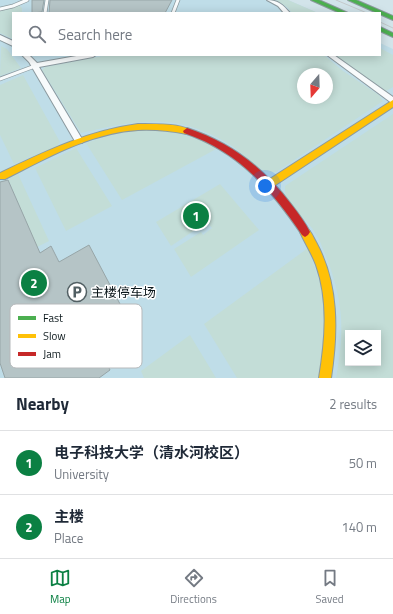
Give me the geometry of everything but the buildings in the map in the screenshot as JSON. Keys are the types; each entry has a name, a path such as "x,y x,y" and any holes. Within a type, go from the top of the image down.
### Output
{"street":[{"path":"270,0 280,5 286,12"},
{"path":"314,0 343,12"},
{"path":"351,0 363,2 393,18"},
{"path":"381,29 393,35"},
{"path":"0,37 12,43"},
{"path":"26,56 35,66 79,141"},
{"path":"35,66 88,56"},
{"path":"268,185 393,102 331,56"},
{"path":"2,176 79,141 99,133 122,127 148,125 180,129 213,140 226,148 268,185 308,237 318,257 329,294 332,316 332,339 325,378"}],"lane":[{"path":"0,9 13,6 27,0"},
{"path":"45,12 47,0"},
{"path":"173,12 178,0"},
{"path":"0,79 35,66"}],"shaded area":[{"path":"0,0 288,0 316,12 12,12 12,56 381,56 381,43 393,49 393,378 0,378"}],"green space":[{"path":"276,0 288,0 316,12 291,12 287,7"},
{"path":"19,5 22,8 22,12 12,12 12,39 0,33 0,11"},
{"path":"1,46 7,49 21,68 0,76"},
{"path":"381,49 393,55 393,87 386,91 336,56 381,56"},
{"path":"103,56 325,56 343,71 379,95 383,101 276,172 266,172 232,146 212,135 176,123 140,122 122,124 81,133 42,70 45,67"},
{"path":"23,75 60,142 56,147 14,164 0,135 0,85"},
{"path":"393,114 393,378 336,378 341,334 338,293 322,245 312,228 287,201 285,186"},
{"path":"139,129 160,130 180,134 218,148 122,200 86,143 121,132"},
{"path":"76,148 112,206 66,231 35,168"},
{"path":"18,174 49,241 37,247 8,179"},
{"path":"220,184 259,230 191,277 174,249 201,232 203,235 212,228 205,220 197,225 198,228 171,246 156,222"},
{"path":"308,248 322,289 325,336 318,378 237,378 204,324"},
{"path":"190,335 216,378 144,378 141,371"}],"tram line":[{"path":"336,0 365,12"},
{"path":"381,22 393,28"}],"traffic: fast":[{"path":"314,0 343,12"},
{"path":"351,0 379,12"},
{"path":"381,13 393,18"},
{"path":"381,29 393,35"}],"traffic: slow":[{"path":"268,185 393,103"},
{"path":"2,176 46,154 91,136 114,130 138,127 162,127 187,131"},
{"path":"305,232 321,267 329,303 330,340 325,378"}],"traffic: jam":[{"path":"187,131 205,137 222,146 255,170 282,200 305,232"}],"place":[{"name":"电子科技大学（清水河校区）","path":"196,216"},
{"name":"主楼","path":"34,283"},
{"name":"主楼停车场","path":"77,292"}]}
